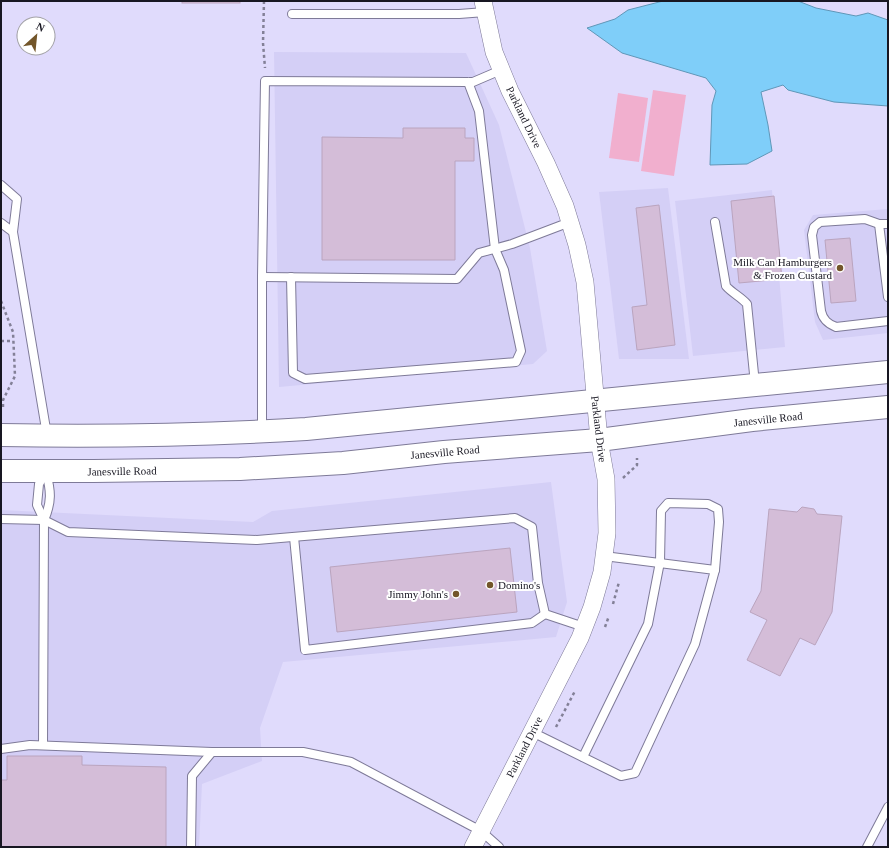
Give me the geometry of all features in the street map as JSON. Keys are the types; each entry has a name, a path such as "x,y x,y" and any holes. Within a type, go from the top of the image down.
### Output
{"main road":[{"path":"1,435 47,436 216,434 306,429 595,402 888,372"},
{"name":"Janesville Road","path":"1,470 240,469 342,463 444,452 599,440 752,420 888,406"},
{"path":"46,471 47,436"}],"street":[{"name":"Parkland Drive","path":"473,847 580,638 592,607 602,572 607,533 606,479 599,440 585,282 577,245 565,206 546,163 510,91 494,52 484,6"}],"lane":[{"path":"292,14 459,14 484,6"},
{"path":"262,432 262,277 265,81 473,82 502,70"},
{"path":"291,277 293,373 305,379 516,362 521,351 504,270 495,249 479,111 468,82"},
{"path":"1,185 17,199 13,232 47,436"},
{"path":"888,224 879,224 865,219 820,222 814,227 812,235 823,318 836,327 888,321"},
{"path":"262,277 458,279 479,253 495,249 570,222"},
{"path":"715,222 726,286 747,304 755,385"},
{"path":"1,223 13,232"},
{"path":"879,224 888,297"},
{"path":"44,520 37,505 39,484 46,471"},
{"path":"43,745 44,520 49,508 50,486 46,471"},
{"path":"532,732 582,757 621,776 635,773 695,644 715,570 719,522 718,509 708,504 668,504 661,511 660,562 648,624 582,757"},
{"path":"1,519 44,520 68,532 257,540 514,518 532,527 538,583 545,614"},
{"path":"294,537 305,650 532,623 545,614"},
{"path":"604,556 715,570"},
{"path":"545,614 584,627"},
{"path":"1,749 30,745 43,745 212,752 303,752 351,762 481,831 499,847"},
{"path":"190,847 192,776 212,752"},
{"path":"867,847 888,807"}],"path":[{"path":"264,1 263,43 265,81"},
{"path":"1,301 13,332 15,376 3,400 3,408"},
{"path":"1,341 13,341"}],"shaded area":[{"path":"274,52 466,53 499,125 530,248 547,351 533,364 279,387"},
{"path":"653,90 686,95 674,176 641,171"},
{"path":"618,93 648,98 639,162 609,158"},
{"path":"668,188 689,359 619,359 599,192"},
{"path":"772,190 785,347 693,356 675,201"},
{"path":"888,209 888,333 823,340 815,322 804,230 813,215"},
{"path":"551,482 567,602 556,637 283,662 260,728 262,761 202,784 199,847 1,847 1,510 253,522 272,511"}],"water":[{"path":"663,1 798,1 816,8 856,16 868,13 888,20 888,106 834,102 788,90 783,85 761,92 772,151 747,164 710,165 712,105 716,91 706,78 622,53 587,28 615,19 628,10"}],"building":[{"path":"182,1 240,1 240,3 182,3"},
{"path":"403,128 465,128 465,138 474,138 474,161 455,161 455,260 322,260 322,137 403,138"},
{"path":"774,196 782,279 739,283 731,201"},
{"path":"659,205 675,345 637,350 632,307 647,305 636,208"},
{"path":"850,238 856,301 831,303 825,240"},
{"path":"802,507 814,509 817,514 842,516 832,612 815,645 800,638 780,676 747,660 767,620 750,612 761,591 769,509 797,512"},
{"path":"510,548 517,612 337,632 330,567"},
{"path":"7,756 82,756 82,765 166,767 166,847 1,847 1,780 7,780"}],"place":[{"name":"Milk Can Hamburgers & Frozen Custard","path":"840,268"},
{"name":"Domino's","path":"490,585"},
{"name":"Jimmy John's","path":"456,594"}]}
